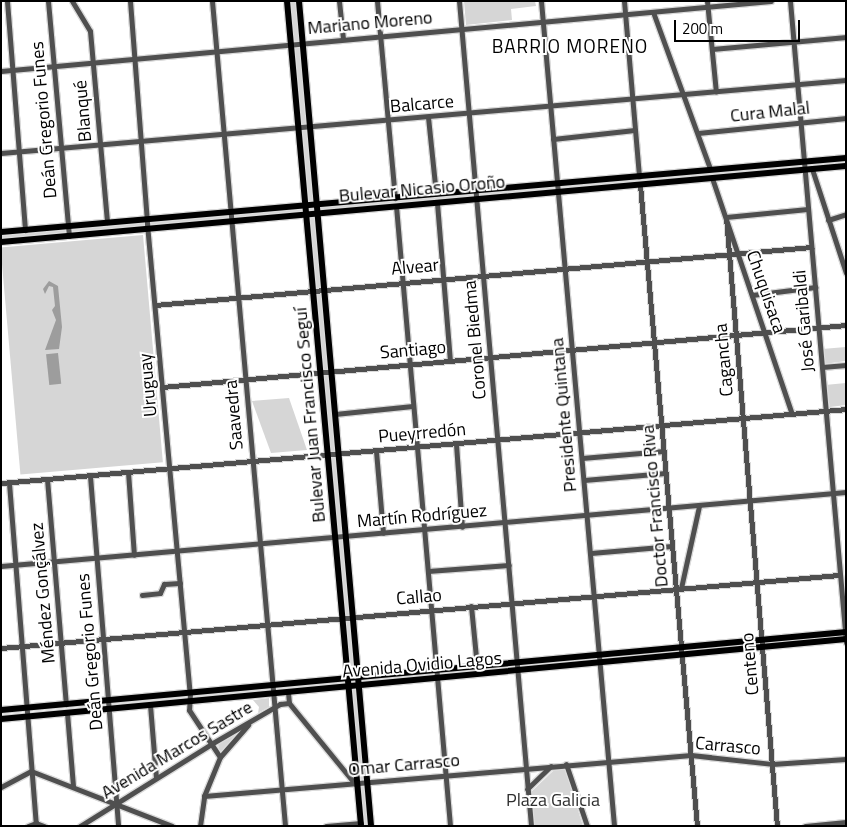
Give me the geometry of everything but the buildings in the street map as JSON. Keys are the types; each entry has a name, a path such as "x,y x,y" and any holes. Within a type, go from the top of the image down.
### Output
{"main road":[{"name":"Bulevar Juan Francisco Seguí","path":"287,1 361,824"},
{"name":"Bulevar Juan Francisco Seguí","path":"299,1 371,826"},
{"name":"Bulevar Nicasio Oroño","path":"1,232 846,158"},
{"name":"Bulevar Nicasio Oroño","path":"1,242 846,166"},
{"name":"Avenida Ovidio Lagos","path":"600,660 681,647 762,644 845,637"},
{"name":"Avenida Ovidio Lagos","path":"1,710 348,679 359,682 437,678 517,667 682,655 762,644"},
{"name":"Avenida Ovidio Lagos","path":"1,719 349,686 359,682 436,671 476,667 517,667"}],"street":[{"path":"7,1 26,230"},
{"name":"Deán Gregorio Funes","path":"48,1 69,236"},
{"name":"Blanqué","path":"72,1 90,31 107,222"},
{"name":"Uruguay","path":"130,1 154,305 185,632 190,693 189,710 220,757"},
{"name":"Saavedra","path":"212,1 285,826"},
{"path":"339,1 343,39"},
{"path":"377,1 395,198"},
{"name":"Coronel Biedma","path":"459,1 531,826"},
{"name":"Presidente Quintana","path":"541,1 614,826"},
{"path":"624,1 640,176"},
{"name":"Mariano Moreno","path":"1,71 653,12 707,4 771,1"},
{"name":"José Garibaldi","path":"790,1 804,162 808,170 808,209 811,247 845,637"},
{"path":"707,4 716,92"},
{"path":"653,12 710,170"},
{"path":"712,49 846,37"},
{"name":"Balcarce","path":"1,153 846,80"},
{"path":"428,117 436,194"},
{"name":"Cura Malal","path":"698,133 846,118"},
{"path":"553,138 636,130"},
{"path":"808,170 846,273"},
{"name":"Chuquisaca","path":"712,178 792,414"},
{"name":"Doctor Francisco Riva","path":"640,185 672,546 678,588 681,647 697,826"},
{"path":"437,203 450,360"},
{"path":"396,206 450,826"},
{"path":"726,217 808,209"},
{"path":"828,220 846,214"},
{"name":"Cagancha","path":"726,217 750,501"},
{"name":"Alvear","path":"154,305 811,247"},
{"path":"839,251 846,249"},
{"path":"752,295 815,288"},
{"name":"Santiago","path":"162,386 846,325"},
{"path":"822,367 846,364"},
{"path":"334,414 413,406"},
{"name":"Pueyrredón","path":"1,484 846,409"},
{"path":"456,444 462,527"},
{"path":"376,451 383,533"},
{"path":"582,458 664,451"},
{"path":"128,472 134,554"},
{"path":"584,480 666,473"},
{"name":"Deán Gregorio Funes","path":"90,476 118,826"},
{"name":"Méndez Gonçálvez","path":"47,480 66,704"},
{"path":"9,483 20,646 36,823"},
{"name":"Martín Rodríguez","path":"1,566 846,492"},
{"name":"Centeno","path":"750,501 777,826"},
{"path":"678,588 699,506"},
{"path":"591,553 672,546"},
{"path":"428,571 508,565"},
{"name":"Callao","path":"1,648 839,575"},
{"path":"142,595 158,594 164,584 180,582"},
{"path":"471,606 476,667"},
{"path":"288,692 289,703 356,784"},
{"name":"Avenida Marcos Sastre","path":"80,826 212,744 274,708 289,703"},
{"path":"150,705 156,778"},
{"path":"67,713 73,786"},
{"path":"200,826 204,796 220,757 255,719"},
{"name":"Carrasco","path":"608,761 691,755 772,764 846,759"},
{"name":"Omar Carrasco","path":"204,796 608,761"},
{"path":"566,764 587,826"},
{"path":"528,789 551,765"},
{"path":"31,770 116,802 172,826"},
{"path":"1,787 31,770"},
{"path":"805,826 846,822"},
{"path":"28,826 36,823 44,826"},
{"path":"326,826 361,824"}],"green space":[{"path":"287,1 299,1 316,205 846,158 846,166 317,214 371,826 361,826 307,215 1,242 1,232 306,205"},
{"path":"464,1 535,1 536,6 511,9 512,20 466,25"},
{"path":"143,235 163,462 20,475 1,247"},
{"path":"846,347 846,361 824,364 822,349"},
{"path":"846,383 846,405 830,407 825,385"},
{"path":"289,398 307,450 271,453 252,401"},
{"path":"269,698 269,707 258,713 259,707 253,700"},
{"path":"238,732 222,751 219,751 218,744"},
{"name":"Plaza Galicia","path":"565,769 583,826 535,826 531,792 554,770"}],"shaded area":[{"path":"49,281 58,286 62,327 59,349 45,350 56,320 52,310 55,306 53,287 49,286 45,294 43,289"},
{"path":"58,353 61,384 49,385 46,354"}],"district":[{"name":"BARRIO MORENO","path":"570,46"}]}
